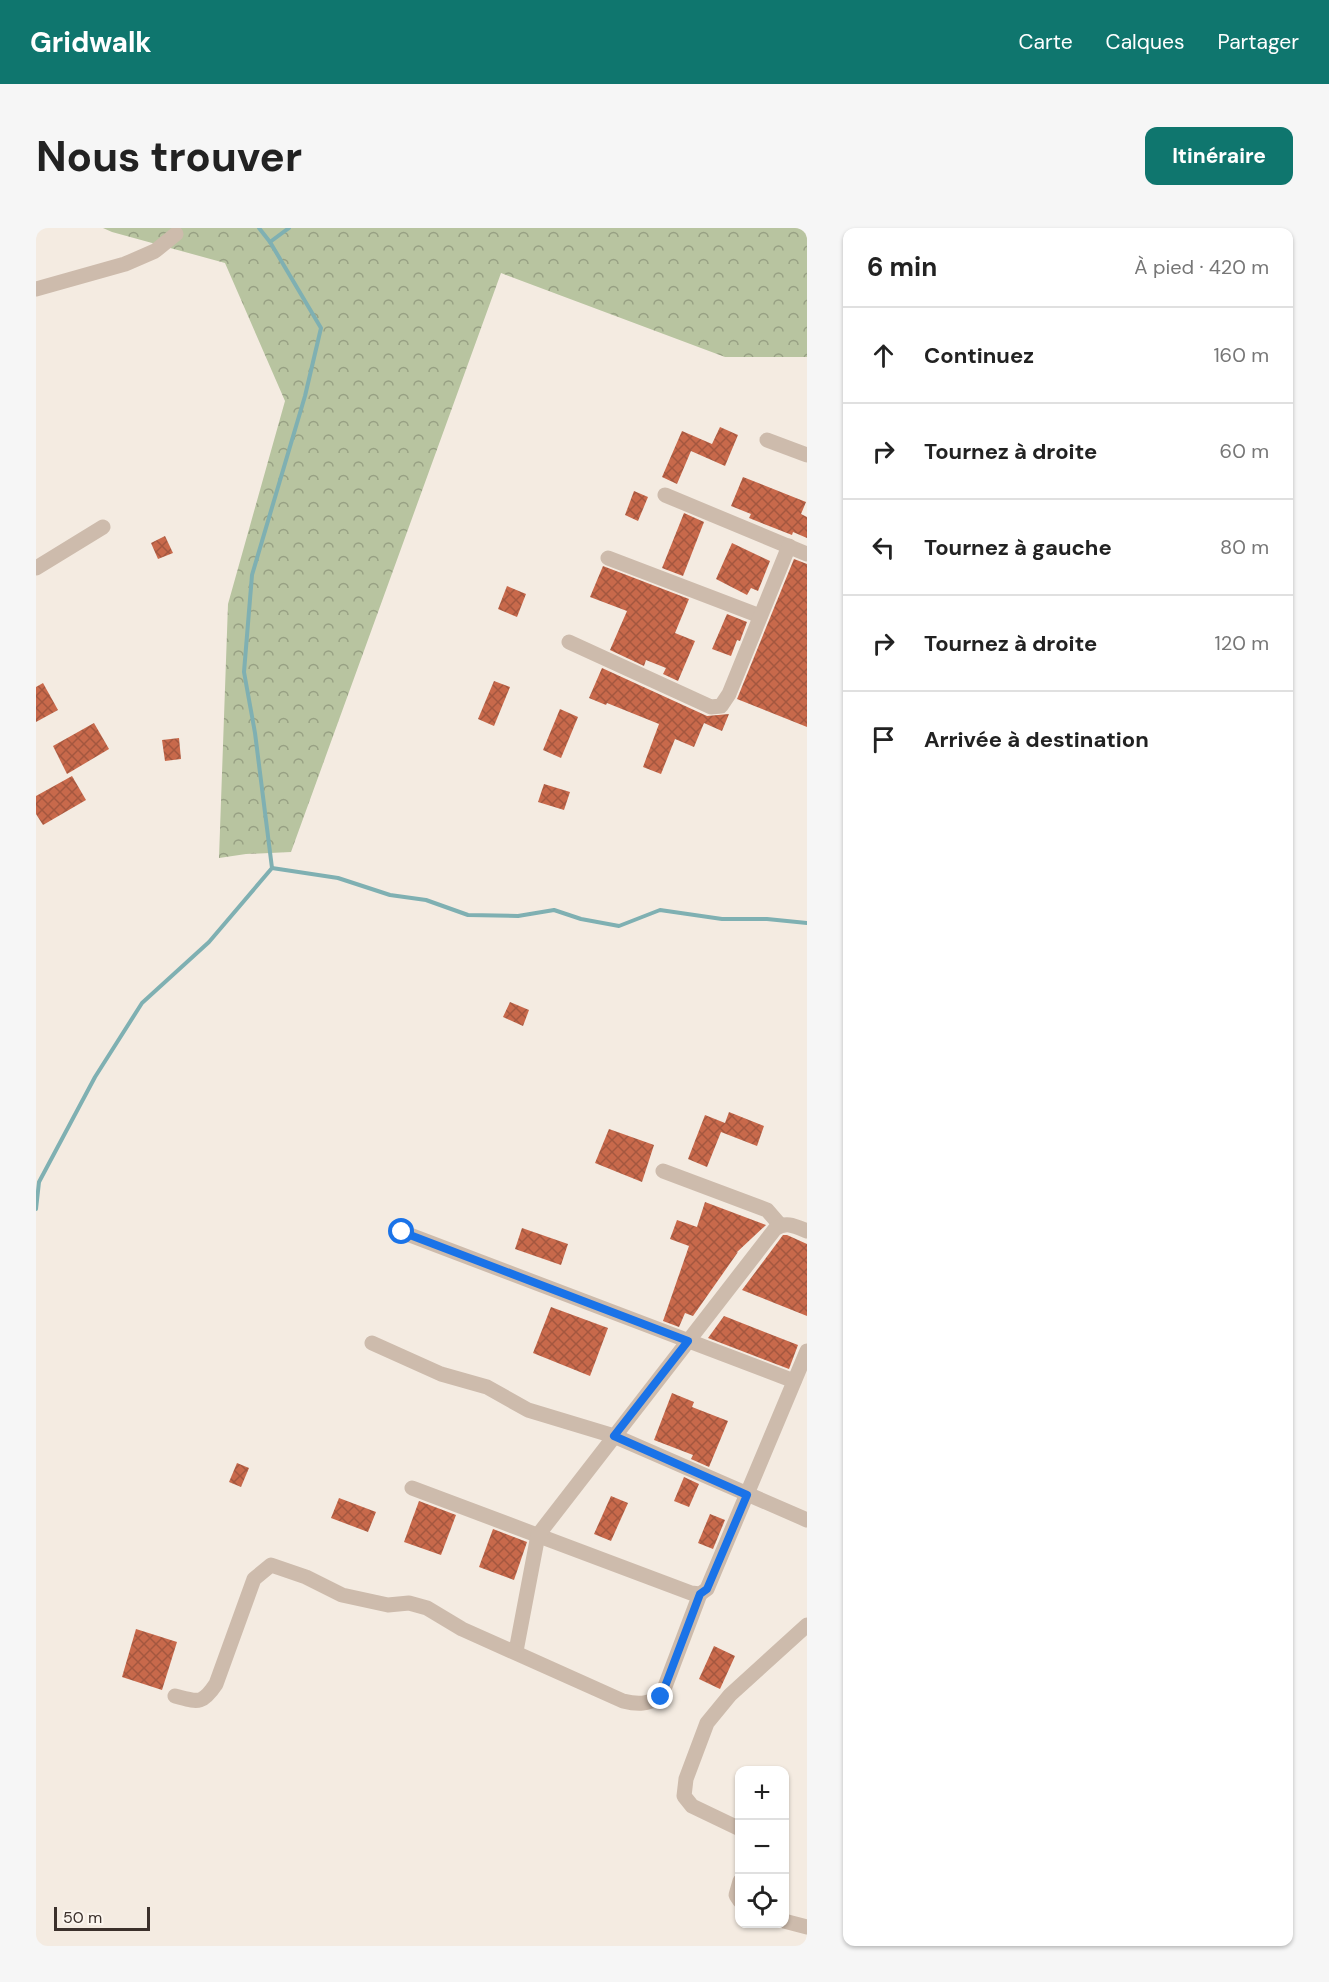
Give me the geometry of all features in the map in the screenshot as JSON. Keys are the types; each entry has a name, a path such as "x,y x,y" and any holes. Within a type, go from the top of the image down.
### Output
{"street":[{"path":"36,289 125,264 155,251 176,234"},
{"path":"767,440 807,455"},
{"path":"665,495 807,554"},
{"path":"36,568 103,527"},
{"path":"569,642 711,707 721,706 729,694 789,546"},
{"path":"608,558 760,615"},
{"path":"663,1171 767,1210 780,1225"},
{"path":"516,1652 538,1534 780,1225 789,1224 807,1231"},
{"path":"402,1232 794,1381"},
{"path":"372,1343 441,1374 487,1387 528,1410 614,1436 807,1520"},
{"path":"175,1696 196,1701 208,1696 216,1684 254,1579 271,1565 306,1577 342,1595 388,1605 409,1602 427,1608 462,1629 623,1701 637,1705 648,1704 661,1697 700,1594 707,1589 807,1351"},
{"path":"412,1488 691,1593 700,1594"},
{"path":"735,1827 692,1806 684,1796 686,1779 706,1723 730,1695 807,1625"},
{"path":"789,1922 807,1927"}],"green space":[{"path":"103,228 807,228 807,357 725,357 501,273 291,852 219,858 228,604 285,401 225,263"}],"building":[{"path":"720,427 738,435 725,466 691,451 677,484 662,477 682,431 712,444"},
{"path":"743,477 806,502 801,514 807,517 807,538 793,532 792,535 749,518 751,514 731,506"},
{"path":"634,491 648,497 638,521 625,515"},
{"path":"684,513 704,522 683,576 662,568"},
{"path":"165,536 173,553 158,559 151,543"},
{"path":"732,543 770,561 758,591 751,588 747,595 716,579"},
{"path":"794,559 807,564 807,727 737,699"},
{"path":"603,566 689,599 675,633 695,641 678,681 663,674 666,668 646,660 644,666 610,650 627,611 590,597"},
{"path":"507,586 526,594 517,617 498,609"},
{"path":"727,614 747,622 731,656 712,649"},
{"path":"602,668 707,716 729,714 722,731 704,723 694,747 675,739 661,774 643,767 659,724 589,698"},
{"path":"494,681 510,687 494,726 478,719"},
{"path":"43,683 58,710 36,722 36,687"},
{"path":"560,709 578,717 561,758 543,750"},
{"path":"94,723 109,749 67,774 53,746"},
{"path":"179,738 181,759 165,761 162,740"},
{"path":"72,776 86,800 43,825 36,814 36,796"},
{"path":"544,784 570,792 564,810 538,802"},
{"path":"510,1002 529,1010 523,1026 503,1017"},
{"path":"729,1112 764,1126 757,1146 721,1132 707,1167 688,1159 705,1115 725,1123"},
{"path":"609,1129 654,1145 642,1182 595,1163"},
{"path":"705,1202 766,1225 736,1253 738,1252 693,1316 685,1313 679,1327 663,1321 689,1246 670,1239 677,1220 697,1227"},
{"path":"522,1228 568,1244 561,1265 515,1249"},
{"path":"783,1235 807,1244 807,1316 742,1290"},
{"path":"551,1307 608,1328 590,1376 533,1353"},
{"path":"724,1316 798,1345 789,1369 708,1338"},
{"path":"672,1393 694,1402 692,1407 728,1421 709,1467 691,1459 693,1455 654,1440"},
{"path":"237,1463 249,1468 241,1487 229,1482"},
{"path":"684,1477 699,1484 689,1507 674,1501"},
{"path":"611,1496 628,1503 611,1541 594,1534"},
{"path":"339,1498 376,1512 368,1532 331,1518"},
{"path":"419,1501 456,1515 441,1555 404,1542"},
{"path":"710,1514 725,1520 713,1549 698,1543"},
{"path":"493,1529 527,1542 514,1580 479,1567"},
{"path":"136,1629 177,1642 162,1690 122,1677"},
{"path":"714,1646 735,1656 720,1689 699,1679"}],"waterway":[{"path":"36,1209 39,1182 95,1077 142,1003 209,942 272,868 255,733 244,672 252,575 305,396 321,328 270,242 259,228"},
{"path":"270,242 289,228"},
{"path":"272,868 338,878 390,895 426,900 468,915 518,916 554,910 581,919 619,926 660,910 722,919 767,919 807,923"}],"route":[{"path":"402,1232 688,1341 614,1436 747,1495 707,1589 700,1594 661,1697"}]}
